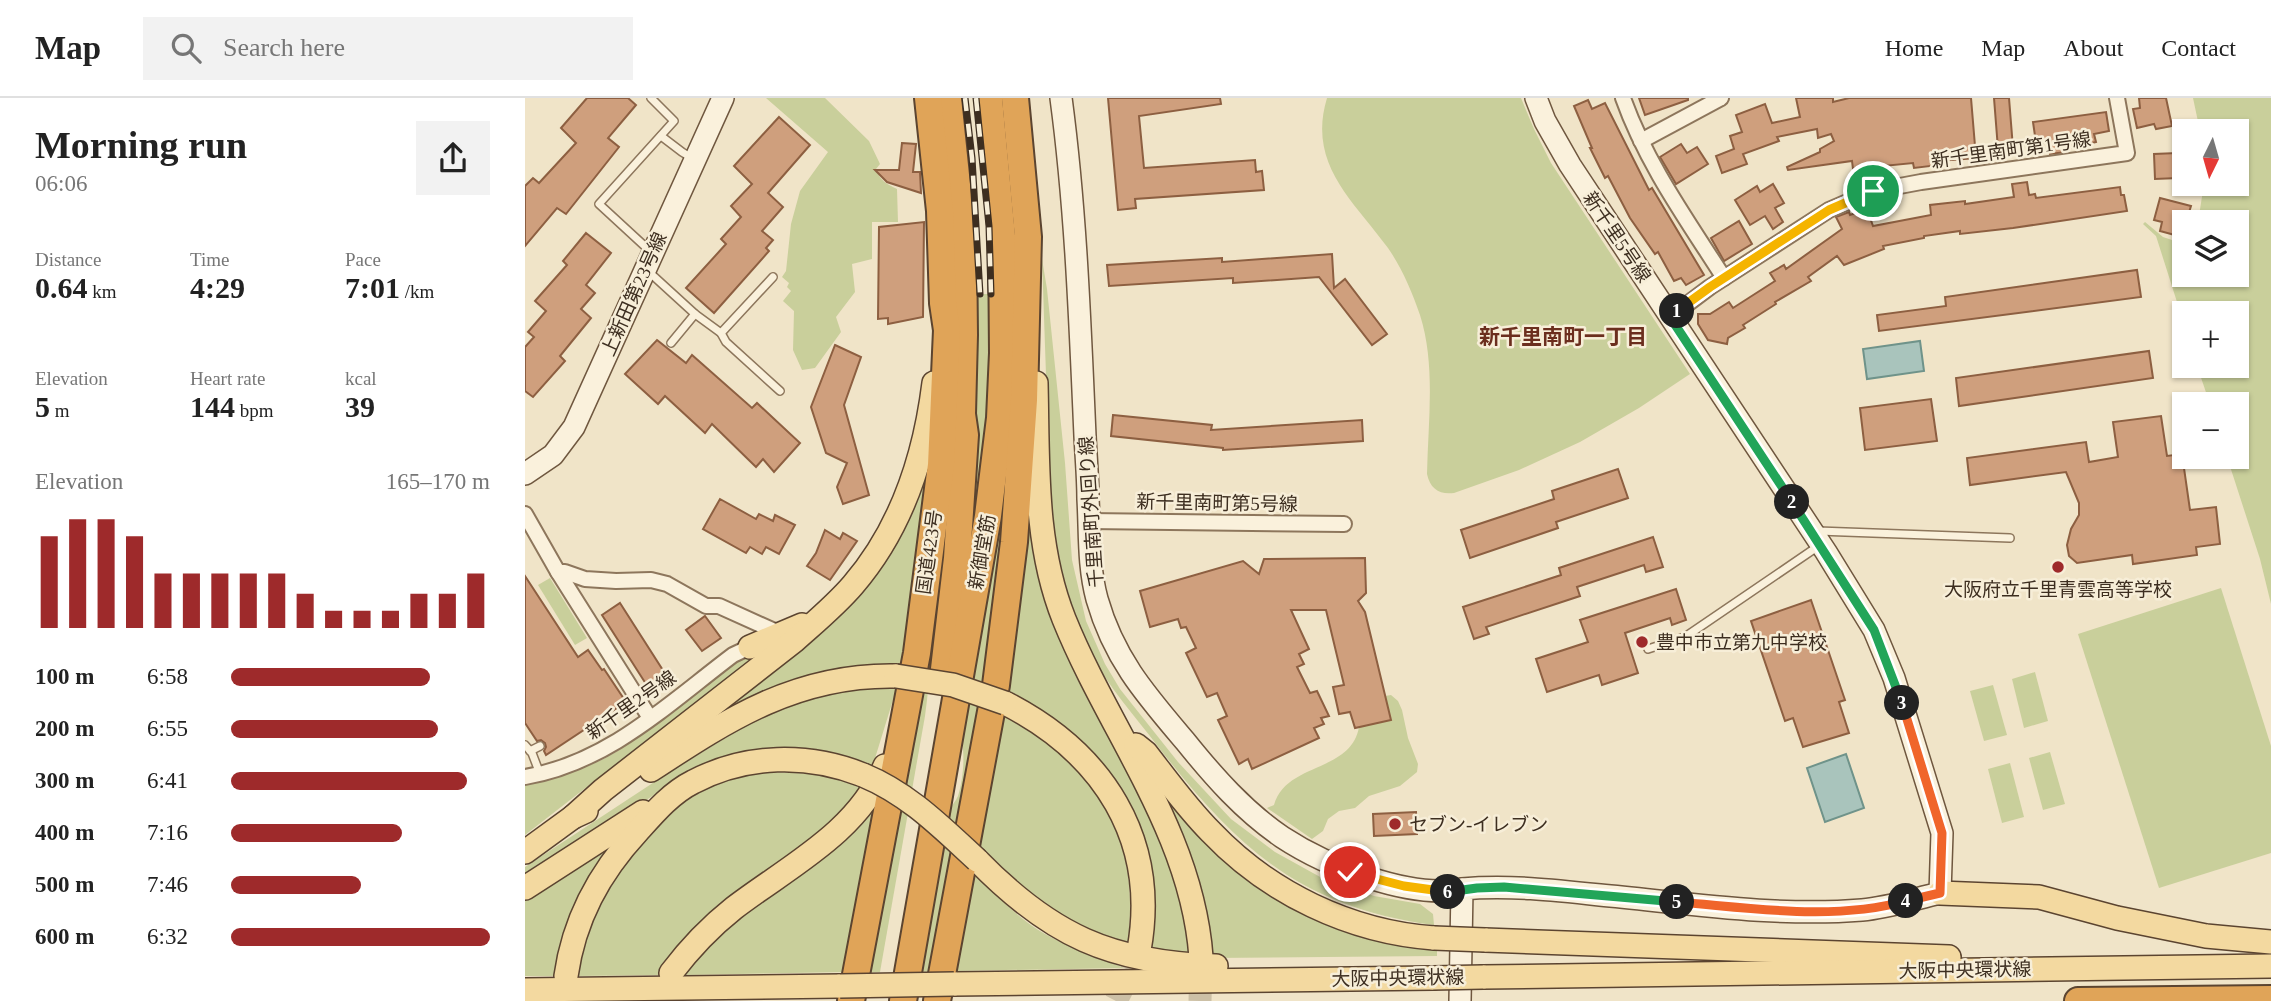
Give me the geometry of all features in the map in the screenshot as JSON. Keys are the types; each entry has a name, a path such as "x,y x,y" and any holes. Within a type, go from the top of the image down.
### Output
{"highway":[{"name":"国道423号","path":"846,993 909,666 941,465 947,330 943,303 940,211 928,98"},
{"name":"新御堂筋","path":"884,1001 927,774 950,628 959,534 965,448 962,414 963,243 949,98"},
{"name":"新御堂筋","path":"903,1001 988,516 1000,418 1003,354 1002,236 989,98"},
{"path":"945,993 1008,598 1024,400 1028,237 1015,98"},
{"path":"909,666 945,535 957,434 962,414"},
{"path":"2078,1001 2271,999"}],"main road":[{"path":"1028,237 1035,343 1039,507 1045,558 1064,620 1151,793 1180,860 1193,904 1201,957"},
{"path":"525,852 794,641 831,608 872,560 895,521 912,483 923,448 930,417 943,303"},
{"path":"750,647 800,626 831,608"},
{"path":"573,817 595,806 713,730 765,702 800,689 909,666 1005,703 1045,727 1095,773 1120,809 1131,831 1142,874 1144,909 1139,950"},
{"path":"671,973 693,944 711,927 821,846 859,807 882,773 890,752 909,666"},
{"path":"1106,706 1130,739 1146,753 1202,823 1226,847 1265,879 1307,903 1353,922 1404,935 1434,938 1920,955 2109,969"},
{"path":"525,888 673,792 693,782 729,768 771,760 823,762 863,775 912,802 1017,897 1052,924 1073,936 1109,950 1174,964 1245,966 1344,979"},
{"path":"566,976 578,925 606,869 659,809 693,782"},
{"path":"1940,893 2039,897 2117,918 2206,936 2271,942"},
{"name":"大阪中央環状線","path":"525,990 945,993 1344,979 2271,966"}],"street":[{"name":"上新田第23号線","path":"525,474 549,458 571,432 723,98"},
{"name":"千里南町外回り線","path":"1061,98 1074,238 1090,555 1094,588 1119,655 1152,703 1232,796 1285,838 1341,869 1377,880 1438,891 1462,889"},
{"name":"新千里5号線","path":"1536,98 1562,153 1874,630 1894,678 1942,833 1940,893"},
{"path":"1623,98 1641,141 1724,278"},
{"path":"1641,141 1721,98"},
{"name":"新千里南町第1号線","path":"1670,317 1724,278 1829,210 1873,191 2127,153 2117,98"},
{"path":"525,514 558,572 650,718"},
{"name":"新千里南町第5号線","path":"1089,521 1344,524"},
{"path":"558,572 585,579 651,580 667,583 706,606 719,606 781,634"},
{"name":"新千里2号線","path":"532,776 577,763 603,751 733,655 750,647"},
{"path":"1460,1001 1462,889 1490,887 1544,890 1760,909 1826,911 1875,909 1940,893"}],"lane":[{"path":"651,98 674,121 599,204 695,314 721,333 726,342 780,391"},
{"path":"661,136 695,159"},
{"path":"721,333 773,277"},
{"path":"671,343 695,314"},
{"path":"1648,649 1685,637 1816,538 2011,538"},
{"path":"532,776 528,748 540,746"}],"green space":[{"path":"766,98 825,98 869,141 880,164 876,169 880,176 887,184 897,189 898,222 872,222 872,259 852,264 855,292 836,317 841,332 815,368 802,370 793,350 794,311 783,301 791,291 787,287 789,283 782,277 786,271 791,224 800,191 828,152"},
{"path":"1327,98 1521,98 1551,163 1690,374 1639,408 1580,442 1519,470 1454,493 1436,490 1427,474 1430,374 1420,315 1393,256 1348,197 1328,162 1323,143 1322,121"},
{"path":"2193,98 2271,98 2271,604 2260,559 2231,469 2249,469 2249,392 2206,392 2201,378 2249,378 2249,301 2177,301 2172,287 2249,287 2249,210 2200,210 2202,196 2249,196 2249,119 2197,119"},
{"path":"2145,222 2163,237 2172,240 2172,286 2156,236 2143,224"},
{"path":"1042,259 1065,463 1072,560 1086,621 1105,664 1120,689 1178,762 1231,819 1275,852 1322,878 1374,896 1420,904 1433,914 1434,925 1345,904 1308,887 1274,866 1244,842 1185,781 1098,666 1074,614 1054,544 1050,517"},
{"path":"974,294 998,294 996,406 946,694"},
{"path":"931,453 902,668 701,725 816,631"},
{"path":"1005,492 1011,519 936,971 920,972 949,811 958,796 961,783 962,742"},
{"path":"1028,520 1036,555 1174,874 1183,905 1190,958 1148,953 1140,831 1003,693"},
{"path":"550,578 587,638 575,645 538,585"},
{"path":"941,586 925,716 880,972 865,973 933,620"},
{"path":"2221,588 2271,746 2271,853 2159,888 2078,634"},
{"path":"750,652 754,655 745,664 525,835 525,785 583,768 616,752"},
{"path":"2035,672 2048,721 2024,728 2012,679"},
{"path":"1993,685 2007,735 1984,741 1970,691"},
{"path":"897,687 872,768 853,762 674,782 525,879 525,867 671,771 767,713 813,697"},
{"path":"1391,695 1402,710 1408,738 1418,764 1417,772 1400,786 1369,796 1355,808 1339,811 1328,819 1323,831 1312,839 1267,808 1274,805 1281,791 1291,781 1344,753 1354,742 1359,727 1390,719 1385,696"},
{"path":"998,712 1062,756 1086,780 1105,808 1119,837 1127,871 1130,907 1127,948 1097,939 1023,891 975,846"},
{"path":"2050,752 2065,804 2043,810 2029,758"},
{"path":"2010,763 2024,817 2002,823 1988,769"},
{"path":"764,772 818,774 863,786 839,816 661,975 577,976 583,944 595,911 618,869 677,804 721,782"},
{"path":"1158,781 1251,875 1437,943 1437,956 1211,958 1199,890"},
{"path":"877,800 848,972 685,975 726,930 817,861"},
{"path":"612,843 599,862 557,976 525,976 525,896"},
{"path":"971,869 1035,928 1074,948 1125,968 953,971"}],"water":[{"path":"1920,341 1924,371 1867,379 1863,349"},
{"path":"1846,754 1864,808 1825,822 1807,768"}],"building":[{"path":"587,98 628,98 636,105 608,138 619,147 566,214 557,208 525,246 525,186 533,178 539,183 576,143 561,128"},
{"path":"1108,98 1220,98 1221,104 1139,116 1144,168 1255,160 1256,172 1262,171 1264,190 1135,199 1136,208 1118,210"},
{"path":"1639,98 1688,98 1688,100 1645,115"},
{"path":"1796,98 1833,98 1833,102 1849,98 1971,98 1976,158 1938,161 1939,165 1914,168 1913,163 1853,169 1852,161 1788,170 1787,167 1820,152 1820,149 1834,141 1831,134 1818,138 1817,129 1777,137 1779,141 1743,154 1747,164 1722,173 1716,156 1734,149 1730,136 1742,132 1736,115 1765,104 1772,123 1800,117"},
{"path":"1994,98 2009,98 2013,148 1998,149"},
{"path":"2139,98 2166,98 2172,126 2156,129 2154,124 2137,128 2133,109 2140,108"},
{"path":"1588,100 1592,109 1605,103 1649,190 1652,188 1704,275 1686,285 1681,278 1674,281 1658,252 1655,254 1630,218 1590,148 1574,106"},
{"path":"2106,112 2109,131 2094,134 2096,142 2066,149 2066,152 2050,154 2048,142 2036,143 2033,122"},
{"path":"779,117 810,145 768,193 783,207 762,231 773,240 766,248 769,251 714,313 686,288 726,244 721,239 741,217 731,206 752,184 734,166"},
{"path":"902,143 916,144 913,172 920,172 921,193 887,182 875,170 899,170"},
{"path":"1681,144 1687,153 1697,147 1708,164 1676,184 1660,157"},
{"path":"2172,153 2172,178 2155,179 2154,154"},
{"path":"2027,182 2029,195 2035,194 2036,198 2120,187 2127,211 2013,228 1924,236 1883,246 1884,249 1844,265 1837,256 1808,277 1811,281 1743,325 1745,328 1728,338 1727,344 1708,340 1698,324 1698,314 1710,314 1729,302 1733,308 1775,281 1770,273 1784,265 1786,269 1842,229 1836,217 1867,209 1873,226 1931,215 1930,205 1965,201 1965,204 2014,197 2012,184"},
{"path":"1773,184 1784,203 1775,208 1783,222 1773,229 1765,216 1750,225 1735,200 1757,186 1760,192"},
{"path":"2160,198 2191,206 2190,210 2172,210 2172,234 2160,231 2162,222 2154,220"},
{"path":"1739,221 1752,244 1724,261 1711,238"},
{"path":"924,222 923,317 888,324 888,318 878,319 879,227"},
{"path":"586,233 611,253 586,285 595,293 581,309 591,318 560,356 565,361 533,397 525,391 525,347 534,337 528,332 546,311 535,301 567,265 563,261"},
{"path":"1332,254 1334,288 1345,279 1387,334 1372,345 1319,277 1233,283 1233,278 1109,286 1107,265 1222,258 1222,262"},
{"path":"2137,270 2141,297 1879,331 1877,315 1946,306 1945,297"},
{"path":"657,340 686,363 692,355 752,408 757,403 800,443 774,472 763,459 756,467 712,424 705,433 665,396 658,404 625,374"},
{"path":"835,345 861,357 844,405 869,495 843,504 837,487 847,463 826,453 811,407"},
{"path":"2149,351 2153,378 1959,406 1956,378"},
{"path":"1931,399 1937,441 1865,450 1860,408"},
{"path":"1113,415 1212,425 1211,430 1362,420 1363,441 1223,450 1111,436"},
{"path":"2161,416 2167,456 2172,455 2172,469 2184,469 2190,510 2216,507 2220,544 2196,547 2197,555 2133,564 2132,555 2077,563 2069,556 2067,545 2071,529 2079,515 2079,503 2066,472 1970,485 1967,458 2086,442 2089,462 2118,457 2113,422"},
{"path":"1618,469 1628,498 1556,522 1558,528 1470,558 1461,530 1554,499 1552,491"},
{"path":"720,499 756,519 759,514 773,521 775,515 795,525 779,554 766,547 762,554 750,547 746,553 703,529"},
{"path":"825,530 840,539 843,533 857,541 830,580 807,566 816,553"},
{"path":"1653,537 1663,567 1646,572 1644,565 1577,587 1580,596 1486,627 1489,634 1474,639 1463,607 1561,575 1559,568"},
{"path":"1365,558 1366,593 1358,601 1365,612 1391,720 1355,728 1350,712 1339,714 1333,687 1344,685 1326,610 1291,610 1309,649 1299,654 1304,664 1297,667 1310,693 1317,691 1329,716 1321,718 1324,724 1314,728 1319,738 1252,769 1248,759 1239,764 1218,720 1227,716 1217,693 1207,697 1186,653 1196,648 1186,627 1181,628 1178,619 1150,627 1140,591 1243,561 1259,574 1264,559"},
{"path":"525,576 578,657 588,650 626,702 546,755 545,743 537,741 525,723"},
{"path":"1676,589 1686,620 1672,625 1670,618 1625,633 1638,673 1602,685 1599,675 1547,692 1536,659 1588,642 1580,620"},
{"path":"1811,600 1845,700 1839,702 1849,733 1803,747 1793,718 1785,721 1751,621"},
{"path":"620,603 666,675 663,677 669,685 653,695 602,615"},
{"path":"705,616 721,638 702,651 686,630"},
{"name":"セブン-イレブン","path":"1416,812 1417,834 1374,836 1373,814"}],"tunnel":[{"path":"1116,1001 1139,950"},
{"path":"1200,1001 1201,961"}],"railway":[{"path":"965,98 972,158 980,294"},
{"path":"976,98 989,226 991,294"}],"place":[{"name":"大阪府立千里青雲高等学校","path":"2058,567"},
{"name":"豊中市立第九中学校","path":"1642,642"},
{"name":"セブン-イレブン","path":"1395,824"}],"district":[{"name":"新千里南町一丁目","path":"1563,337"}],"route":[{"path":"1350,872 1377,880 1446,892 1504,887 1760,909 1866,910 1940,893 1942,833 1894,678 1874,630 1826,552 1670,317 1710,287 1829,210 1873,191"}]}
